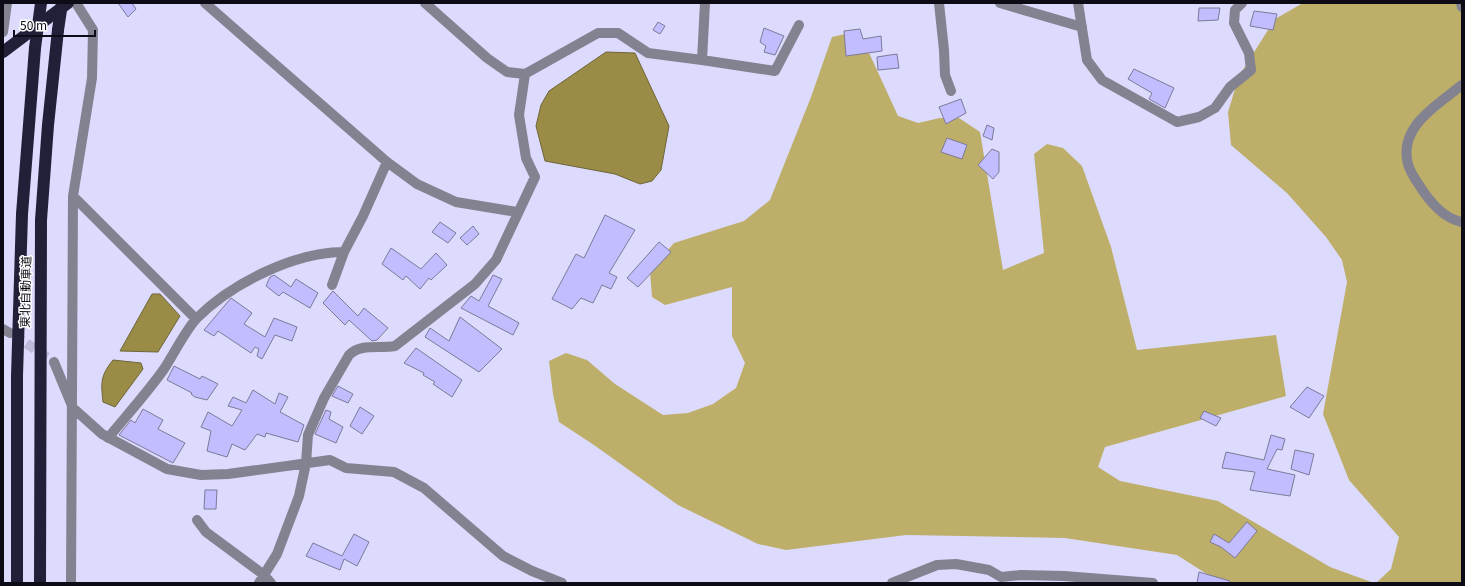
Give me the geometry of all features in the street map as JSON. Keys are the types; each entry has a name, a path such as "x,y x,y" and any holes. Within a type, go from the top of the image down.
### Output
{"highway":[{"name":"東北自動車道","path":"17,583 17,376 22,214 35,48 41,3"},
{"name":"東北自動車道","path":"40,583 41,220 48,125 62,3"},
{"path":"3,52 68,3"}],"street":[{"path":"3,32 7,3"},
{"path":"71,583 74,196 92,78 93,30 76,3"},
{"path":"204,3 387,162 417,184 456,202 517,212"},
{"path":"425,3 487,58 507,72 525,74 598,33 618,33 648,53 775,71 799,24"},
{"path":"702,60 705,3"},
{"path":"939,3 945,75 951,91"},
{"path":"1000,3 1082,27"},
{"path":"1078,3 1087,60 1102,80 1177,122 1199,117 1215,108 1230,87 1250,70 1249,53 1234,23 1235,10 1242,3"},
{"path":"1461,3 1462,7"},
{"path":"261,579 277,554 299,496 306,464 308,435 324,398 349,355 354,350 366,347 385,348 395,346 476,284 496,260 517,212 535,177 526,158 519,115 525,74"},
{"path":"1462,84 1428,112 1418,123 1409,134 1405,147 1408,166 1432,205 1457,221 1462,222"},
{"path":"332,285 344,252 363,216 387,162"},
{"path":"74,196 196,319"},
{"path":"108,438 162,370 196,319 244,282 294,261 317,254 324,252 344,252"},
{"path":"54,362 73,408 108,438 167,469 188,474 228,474 330,460 346,468 394,472 424,488 503,556 532,571 562,583"},
{"path":"197,520 206,532 261,579 271,583"},
{"path":"892,583 937,565 956,564 989,570 1002,580 1021,575 1064,576 1153,583"}],"shaded area":[{"path":"1303,3 1462,3 1462,583 1376,583 1391,569 1399,537 1349,480 1323,414 1347,282 1342,260 1326,237 1287,193 1231,145 1228,112 1239,76 1275,19"},
{"path":"854,32 870,55 898,116 918,123 940,118 959,118 980,132 1003,270 1044,253 1034,154 1047,144 1063,148 1082,166 1111,247 1137,350 1276,335 1286,396 1105,447 1098,467 1120,481 1218,501 1330,567 1374,583 1221,583 1177,555 1065,538 906,535 786,550 758,544 678,505 559,422 553,394 549,361 566,353 587,360 615,384 663,415 688,413 713,404 736,388 745,363 732,336 732,287 665,305 652,297 650,271 674,243 744,221 770,200 811,97 832,37"},
{"path":"606,52 635,53 669,126 661,170 652,181 640,184 615,174 545,161 536,126 541,105 549,91"},
{"path":"152,294 160,294 180,316 158,352 120,351"},
{"path":"113,360 141,363 143,369 115,407 103,402 102,390 102,380"}],"building":[{"path":"118,3 132,3 136,9 128,17"},
{"path":"1199,8 1220,8 1218,20 1198,21"},
{"path":"1254,11 1277,14 1273,30 1250,26"},
{"path":"658,22 665,26 660,34 653,30"},
{"path":"764,28 784,36 775,55 764,52 766,46 760,42"},
{"path":"860,29 863,39 881,36 882,51 846,56 844,31"},
{"path":"897,54 899,68 878,70 877,57"},
{"path":"1134,69 1174,88 1165,108 1149,99 1152,93 1128,79"},
{"path":"961,99 966,113 946,124 939,107"},
{"path":"987,125 994,128 992,140 983,136"},
{"path":"947,138 967,145 962,159 941,152"},
{"path":"992,149 999,152 999,172 993,179 978,165"},
{"path":"605,215 635,230 609,273 617,277 611,289 602,285 593,303 581,298 572,309 552,299 576,254 584,258"},
{"path":"440,222 456,233 448,243 432,232"},
{"path":"473,226 479,234 467,245 460,238"},
{"path":"659,242 671,252 638,287 627,278"},
{"path":"391,248 421,269 436,253 447,265 431,280 429,278 420,289 406,276 403,280 382,264"},
{"path":"274,275 291,287 296,279 318,293 310,308 283,292 279,296 266,286 270,277"},
{"path":"493,275 502,279 488,306 519,323 513,335 461,308 471,296 479,301"},
{"path":"333,291 358,316 364,308 388,328 377,340 372,341 349,320 345,325 323,303"},
{"path":"231,298 252,313 244,324 265,337 274,318 297,327 292,341 275,335 262,359 257,356 259,349 255,347 251,353 218,331 214,336 204,330"},
{"path":"460,317 502,349 479,372 425,337 430,328 449,341"},
{"path":"416,348 462,380 452,397 433,384 435,382 423,375 424,373 404,363"},
{"path":"174,366 200,379 202,376 218,384 207,400 195,397 191,394 192,393 167,380"},
{"path":"338,386 353,394 348,403 332,396"},
{"path":"1307,387 1324,396 1309,418 1290,407"},
{"path":"253,390 275,404 279,393 288,397 280,412 304,425 298,442 266,433 265,437 257,434 245,450 232,444 227,457 207,451 211,431 201,427 208,412 232,426 242,410 228,406 233,397 246,403"},
{"path":"360,407 374,416 362,434 350,426"},
{"path":"143,409 163,420 158,429 185,443 173,463 119,435 131,420 135,423"},
{"path":"326,410 331,412 329,419 343,427 336,443 315,434"},
{"path":"1204,411 1221,418 1216,426 1200,418"},
{"path":"1271,435 1285,439 1282,450 1277,449 1267,469 1295,475 1290,496 1250,490 1255,472 1222,468 1226,452 1264,460"},
{"path":"1295,450 1314,454 1309,475 1291,469"},
{"path":"205,490 217,490 216,509 204,509"},
{"path":"1247,522 1257,531 1235,558 1221,547 1210,542 1214,534 1229,543"},
{"path":"354,534 369,542 357,566 344,559 340,570 306,556 313,543 342,556"},
{"path":"1199,572 1230,581 1230,583 1197,583"}],"tunnel":[{"path":"14,335 54,362"}]}
